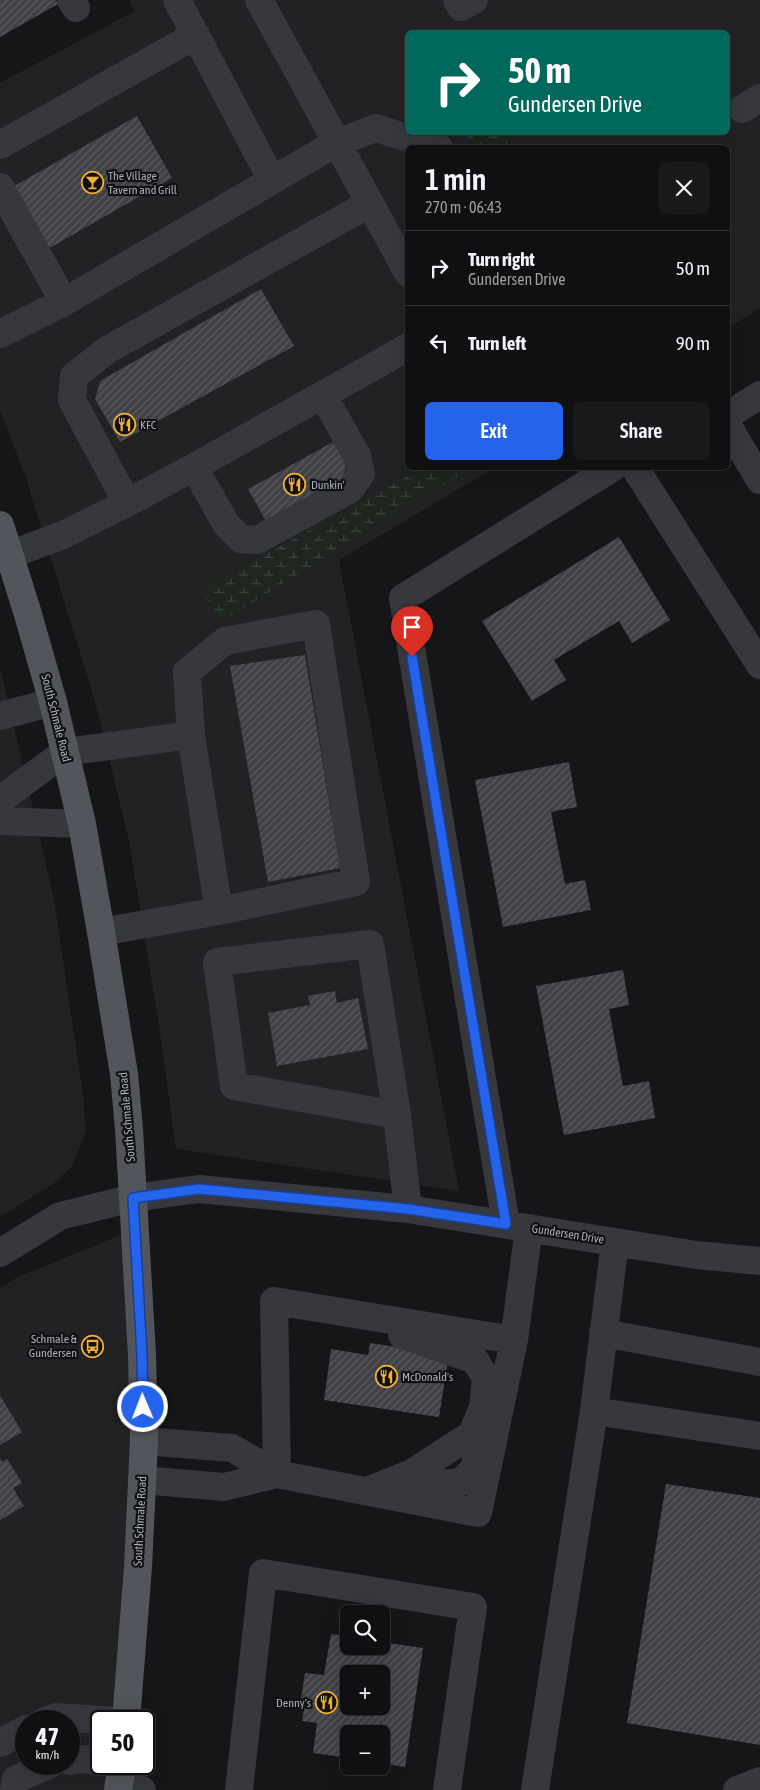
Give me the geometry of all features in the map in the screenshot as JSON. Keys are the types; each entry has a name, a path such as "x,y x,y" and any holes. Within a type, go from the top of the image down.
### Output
{"main road":[{"name":"South Schmale Road","path":"0,526 53,702 82,824 102,932 124,1074 142,1355 144,1441 138,1567 127,1710"}],"street":[{"path":"177,0 272,180"},
{"path":"259,0 405,268"},
{"path":"457,0 461,7 474,0"},
{"path":"0,145 196,35"},
{"path":"0,334 64,302 336,143 376,128 430,145"},
{"path":"0,187 64,302"},
{"path":"126,503 72,400 74,376 107,350 369,204"},
{"path":"9,555 63,535 194,468 405,349"},
{"path":"194,468 226,524 241,539 257,540 349,490 360,474 358,456 323,395"},
{"path":"730,414 760,395"},
{"path":"730,429 760,480"},
{"path":"144,1441 232,1448 277,1474 478,1513 514,1340 517,1226 403,598 609,470"},
{"path":"636,470 760,665"},
{"path":"102,932 219,911 356,882 316,624 225,641 187,672 191,735 219,911"},
{"path":"0,716 53,702"},
{"path":"0,800 64,752 191,735"},
{"path":"0,821 82,824"},
{"path":"397,1115 234,1086 217,962 370,944 397,1115 408,1209"},
{"name":"Gundersen Drive","path":"0,1253 60,1216 133,1198 199,1189 408,1209 696,1255 760,1261"},
{"path":"535,1790 594,1411 615,1242"},
{"path":"277,1474 274,1301 514,1340"},
{"path":"334,1312 475,1360 486,1378 483,1407 472,1434 412,1473 367,1491"},
{"path":"603,1333 760,1362"},
{"path":"594,1411 760,1436"},
{"path":"142,1480 224,1487 277,1474"},
{"path":"239,1790 263,1573 473,1607 447,1790"},
{"path":"0,1743 15,1735"},
{"path":"15,1784 31,1775"},
{"path":"737,1790 760,1781"}],"shaded area":[{"path":"129,0 760,0 760,308 730,327 730,145 405,145 405,470 491,470 339,560 459,1191 176,1149 159,1026 129,841 95,701 27,481 0,410 0,83 135,11"},
{"path":"0,667 54,899 83,1095 86,1131 72,1166 53,1184 0,1217"},
{"path":"123,1234 135,1391 121,1710 90,1710 90,1775 107,1775 116,1790 0,1790 0,1288 16,1278"}],"green space":[{"path":"467,135 507,135 513,145 473,145"},
{"path":"418,470 467,470 221,622 201,590"}],"building":[{"path":"0,0 56,0 58,4 0,37"},
{"name":"The Village Tavern and Grill","path":"137,116 172,178 46,250 11,188"},
{"path":"261,289 294,346 120,442 95,399 100,381"},
{"name":"Dunkin'","path":"333,442 334,445 340,442 353,465 345,469 342,482 267,523 248,489"},
{"path":"619,537 670,620 632,643 619,621 554,660 566,680 532,701 482,621"},
{"path":"305,655 340,868 268,882 230,666"},
{"path":"569,762 577,807 551,812 565,884 585,880 591,910 503,927 475,780"},
{"path":"623,970 629,1005 609,1009 623,1086 649,1081 655,1118 564,1135 536,986"},
{"path":"335,991 337,1003 358,998 368,1049 277,1066 268,1013 310,1005 308,996"},
{"name":"McDonald's","path":"370,1343 449,1355 439,1417 324,1400 331,1349 368,1355"},
{"path":"0,1395 22,1432 0,1445"},
{"path":"0,1459 2,1462 7,1459 22,1483 13,1488 24,1506 0,1520"},
{"path":"666,1484 760,1498 760,1745 627,1723"},
{"name":"Denny's","path":"331,1634 340,1636 340,1655 390,1655 390,1643 423,1648 405,1767 390,1764 390,1725 340,1725 340,1757 313,1753 317,1723 302,1721 306,1699 301,1698 305,1673 324,1675"}],"place":[{"name":"The Village Tavern and Grill","path":"92,183"},
{"name":"KFC","path":"124,425"},
{"name":"Dunkin'","path":"295,485"},
{"name":"Schmale & Gundersen","path":"93,1346"},
{"name":"McDonald's","path":"386,1377"},
{"name":"Denny's","path":"327,1703"}],"route":[{"path":"143,1407 133,1198 199,1189 408,1209 506,1224 412,657"}]}
